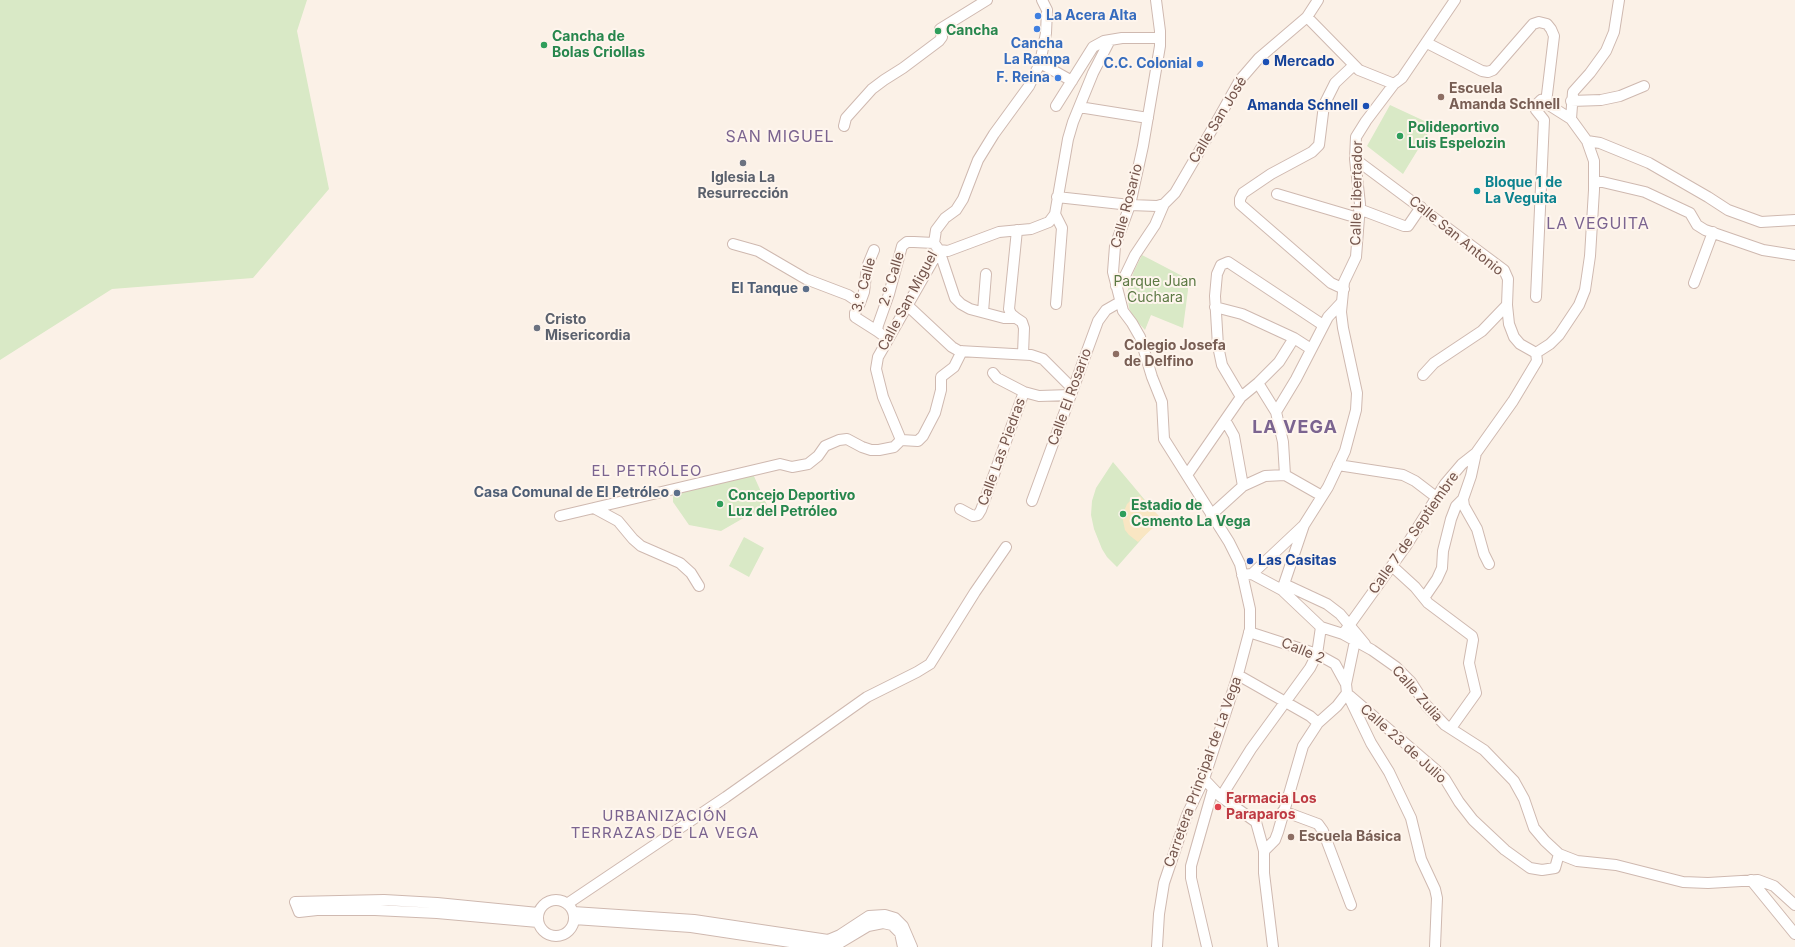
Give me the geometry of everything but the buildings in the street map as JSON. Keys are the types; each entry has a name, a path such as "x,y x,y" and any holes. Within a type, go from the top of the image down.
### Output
{"street":[{"path":"844,126 846,118 872,89 939,41 942,37 940,29 987,0"},
{"name":"Calle San Miguel","path":"901,440 884,397 876,368 878,357 907,305 937,246 936,230 945,218 956,210 963,199 978,160 994,134 1029,86 1040,63 1046,33 1046,10 1042,0"},
{"name":"Calle Rosario","path":"1156,0 1160,46 1148,118 1130,205 1115,246 1113,272 1123,311 1140,337 1149,370 1162,402 1164,439 1229,542 1247,574"},
{"name":"Calle San José","path":"1116,286 1123,280 1135,255 1155,225 1164,204 1175,193 1240,80 1259,58 1307,17 1318,0"},
{"name":"Calle Libertador","path":"1283,587 1304,525 1328,487 1345,451 1356,410 1358,393 1342,328 1342,302 1344,282 1356,256 1359,214 1355,159 1356,137 1394,84 1402,78 1455,0"},
{"path":"1571,119 1571,102 1573,92 1590,73 1606,51 1614,32 1619,0"},
{"path":"1307,17 1359,70 1394,84"},
{"path":"1427,43 1482,71 1488,72 1494,70 1534,24 1539,22 1547,24 1554,36 1546,103"},
{"path":"1056,106 1093,47 1110,40 1122,38 1160,38"},
{"path":"1056,304 1062,228 1055,214 1068,139 1093,73 1110,40"},
{"path":"1040,63 1072,81"},
{"path":"1344,289 1331,283 1240,204 1240,199 1243,193 1271,174 1312,152 1319,145 1324,105 1335,83 1354,64"},
{"path":"1571,102 1601,100 1620,96 1644,86"},
{"path":"1536,296 1544,120 1536,110 1535,106 1541,100 1571,119 1587,140 1594,161 1594,180 1590,256 1585,290 1579,305 1559,334 1550,344 1536,353"},
{"path":"1079,107 1148,118"},
{"path":"1587,140 1600,142 1649,163 1696,189 1728,210 1761,222 1795,220"},
{"name":"Calle San Antonio","path":"1355,159 1504,270 1508,279 1507,305 1509,324 1514,337 1520,344 1536,353"},
{"path":"1594,180 1645,192 1690,213 1697,225 1713,232 1763,250 1795,255"},
{"path":"1277,194 1404,226 1408,226 1411,223 1421,207"},
{"path":"1057,197 1130,205 1157,206 1164,204"},
{"name":"2.° Calle","path":"877,331 902,246 907,242 937,246 948,251 999,232 1031,229 1049,222 1055,214"},
{"path":"1017,230 1009,308 1011,314 1022,322 1024,328 1023,354"},
{"path":"1694,283 1713,232"},
{"path":"733,244 758,251 806,279 848,295 860,303"},
{"path":"937,246 955,298 961,304 970,309 1004,318 1016,318"},
{"name":"3.° Calle","path":"874,250 867,267 866,282 855,317 877,331"},
{"path":"1241,397 1222,365 1218,346 1215,296 1217,274 1220,265 1228,262 1323,325"},
{"path":"983,312 986,274"},
{"name":"Calle El Rosario","path":"1032,501 1098,321 1106,310 1120,302"},
{"path":"1276,412 1296,379 1323,325 1328,317 1342,302"},
{"path":"907,305 952,347 962,351 1023,354 1043,359 1072,392"},
{"path":"1423,375 1434,363 1482,331 1507,305"},
{"path":"1216,307 1242,314 1294,338 1311,349"},
{"path":"877,331 888,339"},
{"path":"1187,475 1241,397 1258,383 1279,362 1294,338"},
{"path":"560,516 780,464 792,467 808,464 818,456 825,446 839,440 847,439 871,450 894,447 901,440 918,441 923,436 934,413 941,390 942,377 954,367 962,351"},
{"name":"Calle 7 de Septiembre","path":"1343,634 1392,566 1445,484 1462,464 1476,454 1513,401 1537,361 1536,353"},
{"path":"992,373 997,378 1024,392"},
{"path":"1258,383 1276,412 1283,442 1285,475"},
{"name":"Calle Las Piedras","path":"960,509 973,516 978,515 981,510 1024,392 1039,396 1072,392"},
{"path":"1225,420 1234,436 1243,486"},
{"path":"1424,598 1437,579 1442,568 1443,551 1451,519 1456,506 1463,499 1471,476 1476,454"},
{"path":"1338,465 1403,476 1415,481 1436,497"},
{"path":"1211,515 1243,486 1265,476 1285,475 1322,496"},
{"path":"1463,499 1464,506 1476,529 1484,554 1489,564"},
{"path":"594,508 618,521 641,546 680,563 691,573 699,586"},
{"path":"1304,525 1247,574 1327,604 1350,624 1367,647"},
{"path":"903,947 900,933 892,925 883,923 868,926 838,944 824,947 691,927 572,912 562,901 550,900 540,908 538,918 540,927 549,935 560,936 570,930 572,912 726,797 867,697 918,672 930,664 977,588 1006,547"},
{"path":"1392,566 1416,587 1428,603 1472,636 1473,640 1469,663 1476,693 1450,728"},
{"name":"Carretera Principal de La Vega","path":"1157,947 1159,914 1164,882 1187,815 1204,779 1238,675 1249,632 1250,609 1247,574"},
{"name":"Calle Zulia","path":"1283,587 1321,627 1343,634 1367,647 1401,672 1411,682 1426,705 1445,725 1484,750 1514,780 1524,799 1534,828 1545,841 1560,854 1577,861 1616,865 1683,882 1708,883 1758,880 1774,886 1795,905"},
{"path":"1221,797 1251,749 1310,668 1317,654 1321,627"},
{"name":"Calle 2","path":"1249,632 1317,654 1335,664 1371,743 1389,772 1411,818 1421,859 1435,889 1437,898 1435,947"},
{"path":"1264,851 1275,840 1278,832 1303,746 1318,723 1337,706 1346,689 1355,641"},
{"path":"1238,675 1310,716 1318,723"},
{"name":"Calle 23 de Julio","path":"1346,689 1445,779 1459,802 1473,820 1505,850 1530,868 1542,870 1555,868 1560,854"},
{"path":"1204,779 1221,797 1256,822 1264,851 1264,873 1273,947"},
{"path":"1207,947 1191,878 1191,866 1212,789"},
{"path":"1284,811 1318,824 1323,831 1352,905"},
{"path":"1751,880 1795,934"},
{"path":"384,900 437,903 538,918 375,910 317,910 299,912 295,902 384,900"},
{"path":"572,912 694,920 828,940 840,935 869,916 885,915 895,918 903,926 912,947"}],"green space":[{"path":"0,0 307,0 297,31 329,189 253,278 112,289 0,360"},
{"name":"Polideportivo Luis Espelozin","path":"1390,105 1433,125 1403,174 1367,146"},
{"name":"Parque Juan Cuchara","path":"1142,255 1188,279 1183,328 1151,315 1145,330 1133,317 1129,308 1127,292 1134,271"},
{"name":"Estadio de Cemento La Vega","path":"1113,462 1155,512 1153,526 1117,567 1107,557 1102,549 1094,529 1091,515 1092,501 1096,488"},
{"name":"Concejo Deportivo Luz del Petróleo","path":"753,474 767,505 757,511 757,514 747,516 721,531 689,525 673,502 673,489"},
{"path":"744,537 764,548 749,577 729,566"}],"sand":[{"path":"1140,496 1159,516 1163,517 1164,520 1162,523 1158,523 1138,542 1125,530 1122,516 1127,504 1133,498"}],"place":[{"name":"La Acera Alta","path":"1038,16"},
{"name":"Cancha La Rampa","path":"1037,29"},
{"name":"Cancha","path":"938,31"},
{"name":"Cancha de Bolas Criollas","path":"544,45"},
{"name":"Mercado","path":"1266,62"},
{"name":"C.C. Colonial","path":"1200,64"},
{"name":"F. Reina","path":"1058,78"},
{"name":"Escuela Amanda Schnell","path":"1441,97"},
{"name":"Amanda Schnell","path":"1366,106"},
{"name":"Polideportivo Luis Espelozin","path":"1400,136"},
{"name":"Iglesia La Resurrección","path":"743,163"},
{"name":"Bloque 1 de La Veguita","path":"1477,191"},
{"name":"El Tanque","path":"806,289"},
{"name":"Cristo Misericordia","path":"537,328"},
{"name":"Colegio Josefa de Delfino","path":"1116,354"},
{"name":"Casa Comunal de El Petróleo","path":"677,493"},
{"name":"Concejo Deportivo Luz del Petróleo","path":"720,504"},
{"name":"Estadio de Cemento La Vega","path":"1123,514"},
{"name":"Las Casitas","path":"1250,561"},
{"name":"Farmacia Los Paraparos","path":"1218,807"},
{"name":"Escuela Básica","path":"1291,837"}],"district":[{"name":"SAN MIGUEL","path":"780,137"},
{"name":"LA VEGUITA","path":"1598,224"},
{"name":"LA VEGA","path":"1295,428"},
{"name":"EL PETRÓLEO","path":"647,471"},
{"name":"URBANIZACIÓN TERRAZAS DE LA VEGA","path":"665,824"}]}
